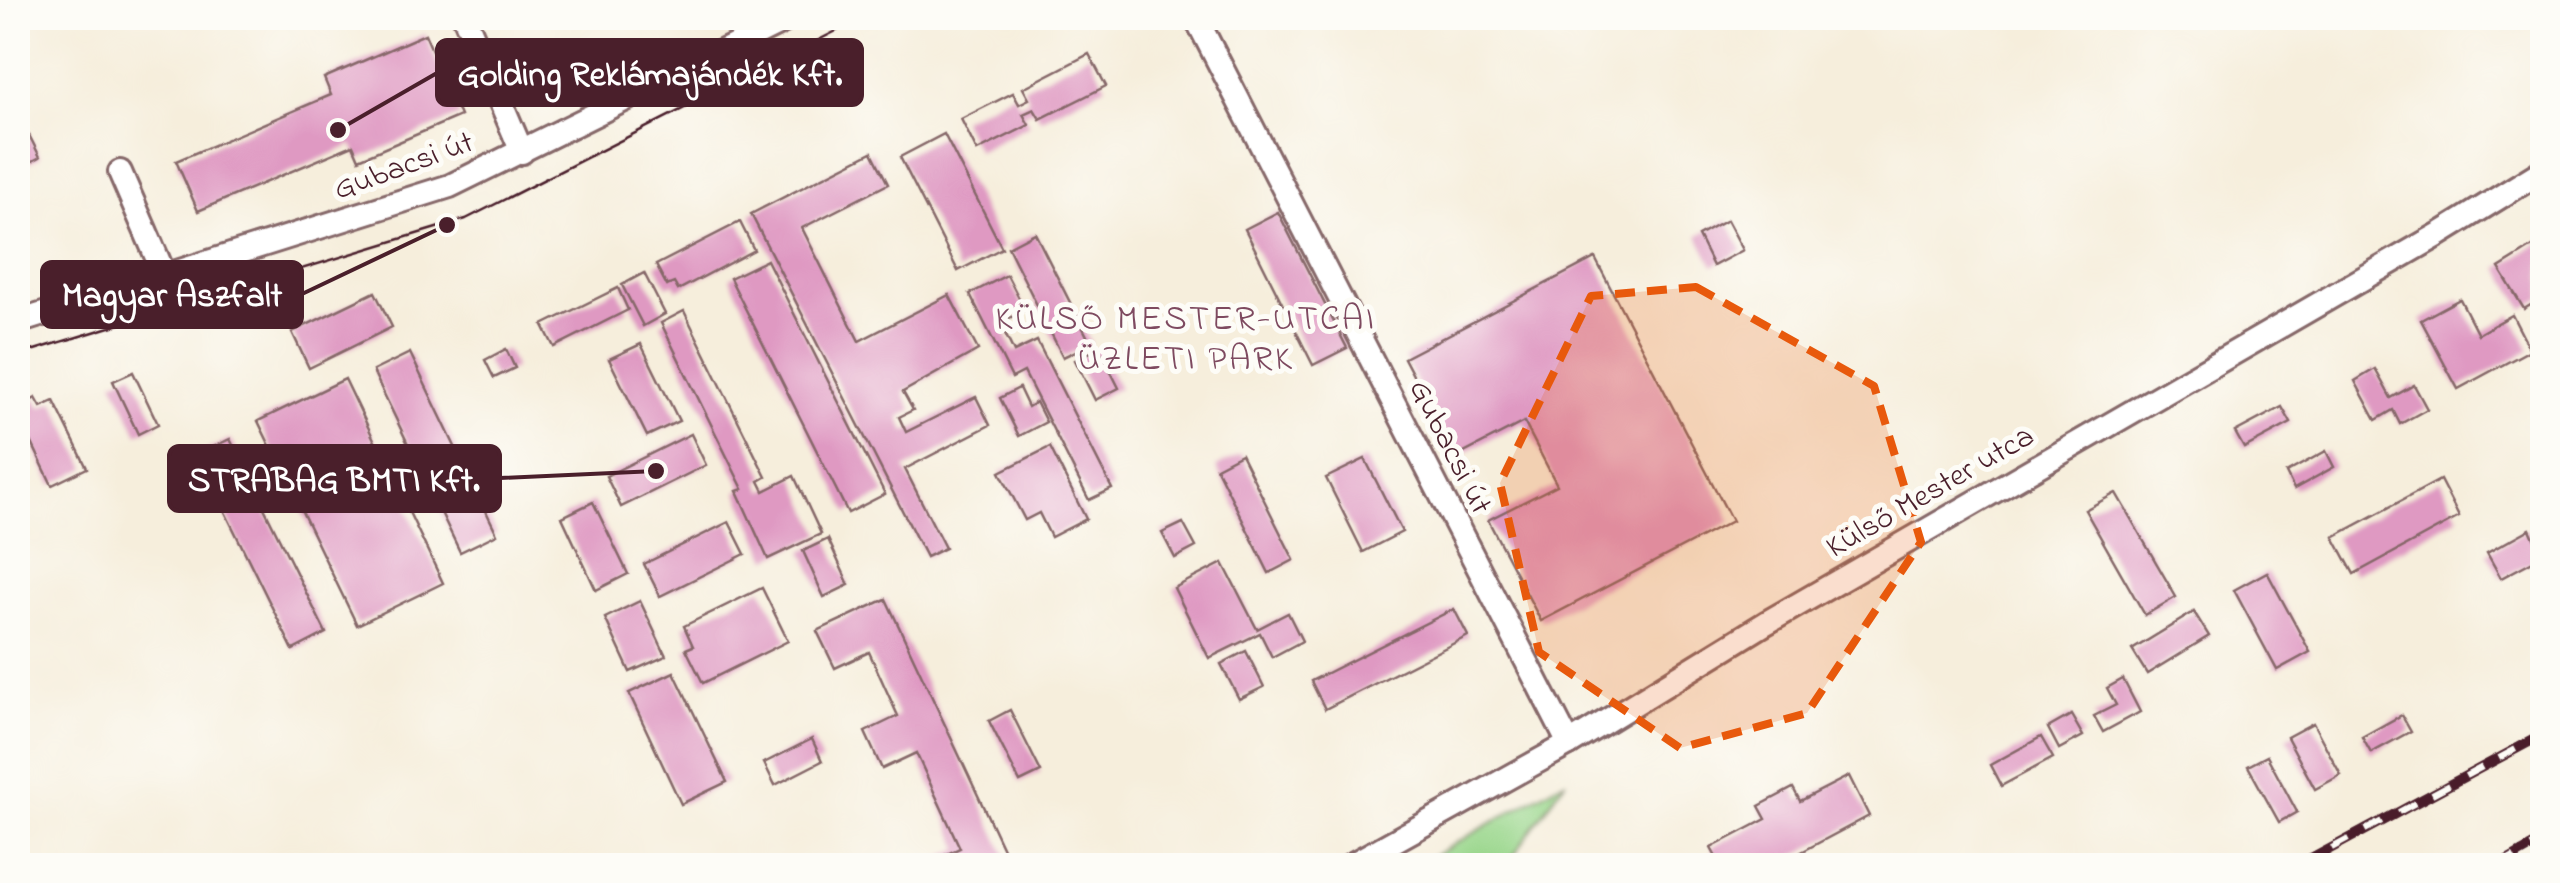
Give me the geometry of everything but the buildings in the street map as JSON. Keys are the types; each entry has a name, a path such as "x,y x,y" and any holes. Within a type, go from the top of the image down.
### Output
{"street":[{"path":"465,18 522,152"},
{"name":"Gubacsi út","path":"18,322 420,198 522,152 790,18"},
{"name":"Gubacsi út","path":"1196,18 1569,744"},
{"name":"Külső Mester utca","path":"1349,866 1569,744 1783,613 2440,234 2542,170"},
{"path":"120,172 165,276"}],"highlighted area":[{"path":"1696,287 1874,386 1921,542 1807,713 1680,748 1539,652 1500,483 1591,296"}],"green space":[{"path":"1566,780 1507,865 1418,865"}],"tram line":[{"path":"18,355 466,219 862,18"}],"railway":[{"path":"2298,866 2542,735"},
{"path":"2498,866 2542,841"}],"place":[{"name":"Golding Reklámajándék Kft.","path":"338,130"},
{"name":"Magyar Aszfalt","path":"447,225"},
{"name":"STRABAG BMTI Kft.","path":"656,471"}],"district":[{"name":"KÜLSŐ MESTER-UTCAI ÜZLETI PARK","path":"1186,337"}]}
